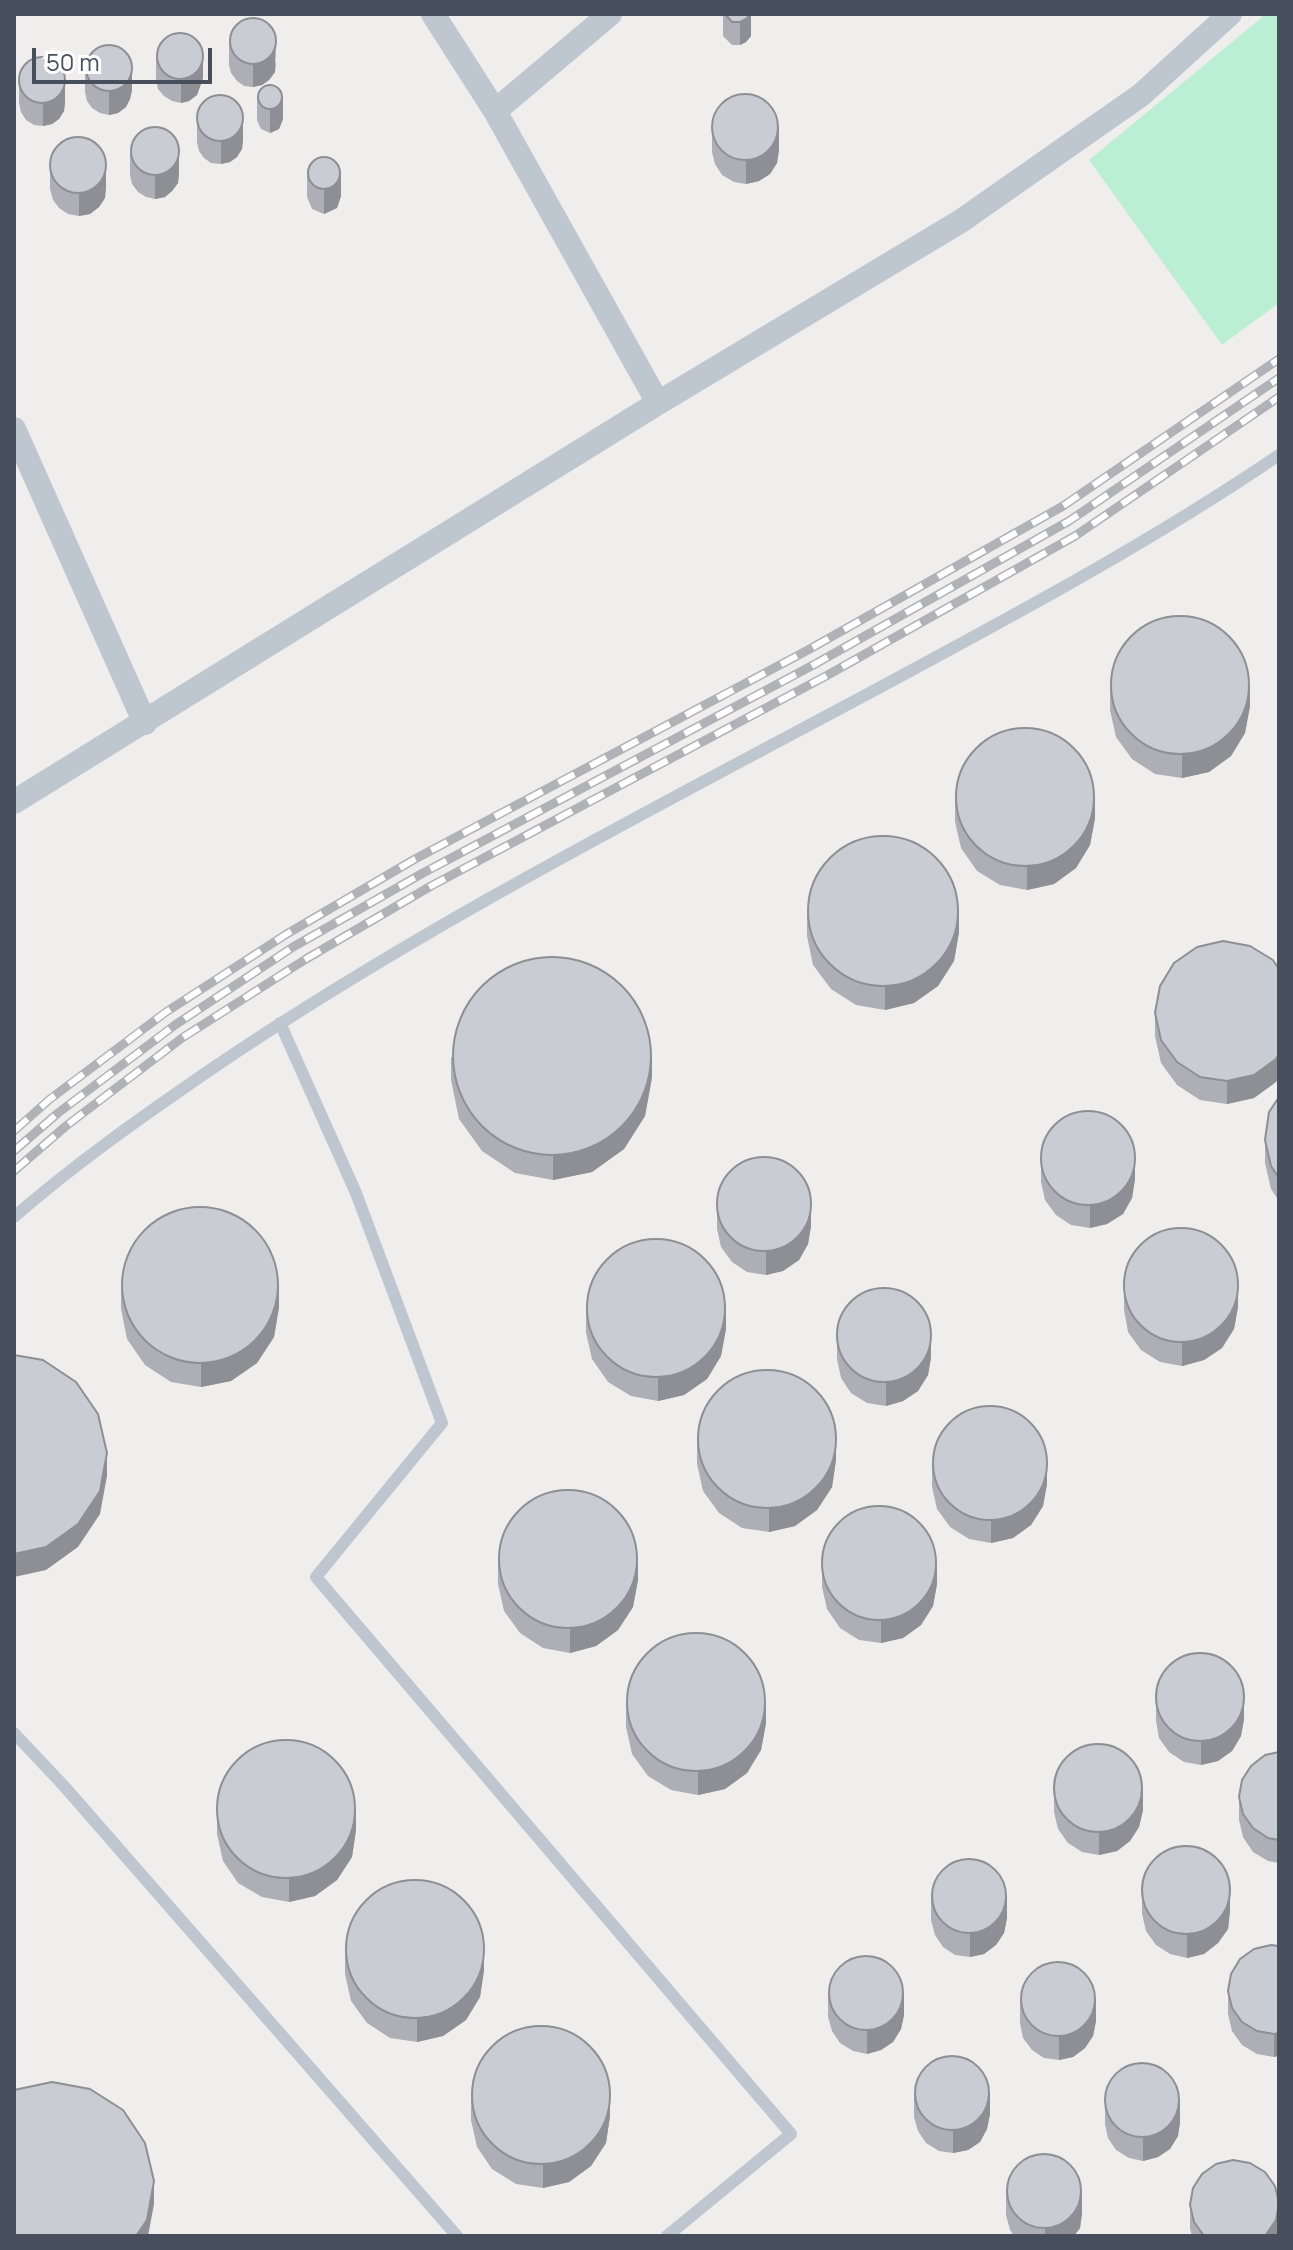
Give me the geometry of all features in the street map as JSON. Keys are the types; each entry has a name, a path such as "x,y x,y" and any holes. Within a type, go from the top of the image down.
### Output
{"street":[{"path":"433,14 495,111 658,403"},
{"path":"495,111 610,14"},
{"path":"14,802 658,403 961,221 1141,95 1230,14"},
{"path":"14,429 145,723"}],"lane":[{"path":"14,1217 136,1121 372,965 614,830 1020,613 1224,493 1279,455"},
{"path":"280,1023 356,1193 442,1423 316,1577 791,2134 667,2236"},
{"path":"14,1733 64,1786 457,2236"}],"green space":[{"path":"1266,14 1279,14 1279,303 1222,345 1089,160"}],"building":[{"path":"725,14 750,14 740,22 732,22"},
{"path":"253,18 269,25 276,41 269,57 253,64 237,57 230,41 237,25"},
{"path":"180,33 196,40 203,56 196,72 180,79 164,72 157,56 164,40"},
{"path":"109,45 125,52 132,68 125,84 109,91 93,84 86,68 93,52"},
{"path":"42,57 58,64 65,80 58,96 42,103 26,96 19,80 26,64"},
{"path":"265,85 275,85 282,92 282,102 275,109 265,109 258,102 258,92"},
{"path":"739,94 751,94 763,99 773,109 778,127 776,140 763,155 751,160 739,160 727,155 717,145 712,133 712,121 717,109 727,99"},
{"path":"220,95 236,102 243,118 236,134 220,141 204,134 197,118 204,102"},
{"path":"155,127 164,128 172,134 178,142 178,160 172,168 164,174 155,175 146,174 138,168 132,160 131,151 132,142 138,134 146,128"},
{"path":"78,137 98,145 106,165 98,185 78,193 58,185 50,165 58,145"},
{"path":"324,157 336,161 340,173 336,185 324,189 312,185 308,173 312,161"},
{"path":"1180,616 1206,621 1229,636 1244,659 1249,685 1244,711 1229,734 1206,749 1180,754 1154,749 1131,734 1116,711 1111,685 1116,659 1131,636 1154,621"},
{"path":"1025,728 1051,733 1074,748 1089,771 1094,797 1089,823 1074,846 1051,861 1025,866 999,861 976,846 961,823 956,797 961,771 976,748 999,733"},
{"path":"883,836 912,841 936,858 953,882 958,911 953,940 936,964 912,981 883,986 854,981 830,964 813,940 808,911 813,882 830,858 854,841"},
{"path":"1223,941 1250,946 1273,960 1279,969 1279,1054 1254,1075 1227,1081 1200,1077 1177,1062 1161,1040 1155,1013 1160,986 1174,963 1197,947"},
{"path":"552,957 590,964 622,986 644,1018 651,1056 644,1094 622,1126 590,1148 552,1155 514,1148 482,1126 460,1094 453,1056 460,1018 482,986 514,964"},
{"path":"1279,1097 1279,1178 1271,1166 1265,1140 1269,1112"},
{"path":"1088,1111 1106,1115 1121,1125 1131,1140 1135,1158 1131,1176 1121,1191 1106,1201 1088,1205 1070,1201 1055,1191 1045,1176 1041,1158 1045,1140 1055,1125 1070,1115"},
{"path":"764,1157 782,1161 797,1171 807,1186 811,1204 807,1222 797,1237 782,1247 764,1251 746,1247 731,1237 721,1222 717,1204 721,1186 731,1171 746,1161"},
{"path":"200,1207 230,1213 255,1230 272,1255 278,1285 272,1315 255,1340 230,1357 200,1363 170,1357 145,1340 128,1315 122,1285 128,1255 145,1230 170,1213"},
{"path":"1181,1228 1203,1233 1221,1245 1233,1263 1238,1285 1233,1307 1221,1325 1203,1337 1181,1342 1159,1337 1141,1325 1129,1307 1124,1285 1129,1263 1141,1245 1159,1233"},
{"path":"656,1239 682,1244 705,1259 720,1282 725,1308 720,1334 705,1357 682,1372 656,1377 630,1372 607,1357 592,1334 587,1308 592,1282 607,1259 630,1244"},
{"path":"884,1288 902,1292 917,1302 927,1317 931,1335 927,1353 917,1368 902,1378 884,1382 866,1378 851,1368 841,1353 837,1335 841,1317 851,1302 866,1292"},
{"path":"14,1355 43,1360 76,1382 98,1414 107,1453 100,1491 78,1524 46,1547 14,1554"},
{"path":"767,1370 793,1375 816,1390 831,1413 836,1439 831,1465 816,1488 793,1503 767,1508 741,1503 718,1488 703,1465 698,1439 703,1413 718,1390 741,1375"},
{"path":"990,1406 1012,1411 1030,1423 1042,1441 1047,1463 1042,1485 1030,1503 1012,1515 990,1520 968,1515 950,1503 938,1485 933,1463 938,1441 950,1423 968,1411"},
{"path":"568,1490 594,1495 617,1510 632,1533 637,1559 632,1585 617,1608 594,1623 568,1628 542,1623 519,1608 504,1585 499,1559 504,1533 519,1510 542,1495"},
{"path":"879,1506 901,1511 919,1523 931,1541 936,1563 931,1585 919,1603 901,1615 879,1620 857,1615 839,1603 827,1585 822,1563 827,1541 839,1523 857,1511"},
{"path":"696,1633 722,1638 745,1653 760,1676 765,1702 760,1728 745,1751 722,1766 696,1771 670,1766 647,1751 632,1728 627,1702 632,1676 647,1653 670,1638"},
{"path":"1200,1653 1217,1656 1231,1666 1241,1680 1244,1697 1241,1714 1231,1728 1217,1738 1200,1741 1183,1738 1169,1728 1159,1714 1156,1697 1159,1680 1169,1666 1183,1656"},
{"path":"286,1740 312,1745 335,1760 350,1783 355,1809 350,1835 335,1858 312,1873 286,1878 260,1873 237,1858 222,1835 217,1809 222,1783 237,1760 260,1745"},
{"path":"1098,1744 1115,1748 1129,1757 1138,1771 1142,1788 1138,1805 1129,1819 1115,1828 1098,1832 1081,1828 1067,1819 1058,1805 1054,1788 1058,1771 1067,1757 1081,1748"},
{"path":"1279,1752 1279,1840 1268,1838 1253,1828 1243,1814 1239,1797 1242,1780 1251,1766 1265,1755"},
{"path":"1186,1846 1203,1849 1217,1859 1227,1873 1230,1890 1227,1907 1217,1921 1203,1931 1186,1934 1169,1931 1155,1921 1145,1907 1142,1890 1145,1873 1155,1859 1169,1849"},
{"path":"962,1859 976,1859 990,1865 1000,1875 1006,1896 1004,1910 990,1927 976,1933 962,1933 948,1927 938,1917 932,1903 932,1889 938,1875 948,1865"},
{"path":"415,1880 441,1885 464,1900 479,1923 484,1949 479,1975 464,1998 441,2013 415,2018 389,2013 366,1998 351,1975 346,1949 351,1923 366,1900 389,1885"},
{"path":"1279,1946 1279,2033 1274,2034 1257,2031 1242,2022 1232,2008 1228,1991 1231,1974 1240,1959 1254,1949"},
{"path":"859,1956 873,1956 887,1962 897,1972 903,1993 897,2014 887,2024 873,2030 859,2030 845,2024 835,2014 829,2000 829,1986 835,1972 845,1962"},
{"path":"1051,1962 1065,1962 1079,1968 1089,1978 1095,1999 1089,2020 1079,2030 1065,2036 1051,2036 1037,2030 1027,2020 1021,2006 1021,1992 1027,1978 1037,1968"},
{"path":"541,2026 567,2031 590,2046 605,2069 610,2095 605,2121 590,2144 567,2159 541,2164 515,2159 492,2144 477,2121 472,2095 477,2069 492,2046 515,2031"},
{"path":"945,2056 959,2056 973,2062 983,2072 989,2093 983,2114 973,2124 959,2130 945,2130 931,2124 921,2114 915,2100 915,2086 921,2072 931,2062"},
{"path":"1135,2063 1149,2063 1163,2069 1173,2079 1179,2100 1173,2121 1163,2131 1149,2137 1135,2137 1121,2131 1111,2121 1105,2107 1105,2093 1111,2079 1121,2069"},
{"path":"52,2082 90,2089 123,2110 145,2143 154,2181 147,2220 136,2236 14,2236 14,2090"},
{"path":"1037,2154 1051,2154 1065,2160 1075,2170 1081,2191 1079,2205 1065,2222 1051,2228 1037,2228 1023,2222 1013,2212 1007,2198 1007,2184 1013,2170 1023,2160"},
{"path":"1233,2160 1250,2163 1265,2172 1275,2186 1279,2203 1276,2220 1265,2236 1204,2236 1194,2222 1190,2205 1193,2188 1202,2174 1216,2164"}],"railway":[{"path":"14,1131 50,1099 166,1012 285,935 415,859 808,650 1063,506 1279,359"},
{"path":"14,1151 58,1113 175,1025 293,947 423,873 817,663 1069,521 1279,378"},
{"path":"14,1171 66,1126 182,1038 306,959 431,886 826,676 1075,536 1279,397"}]}
